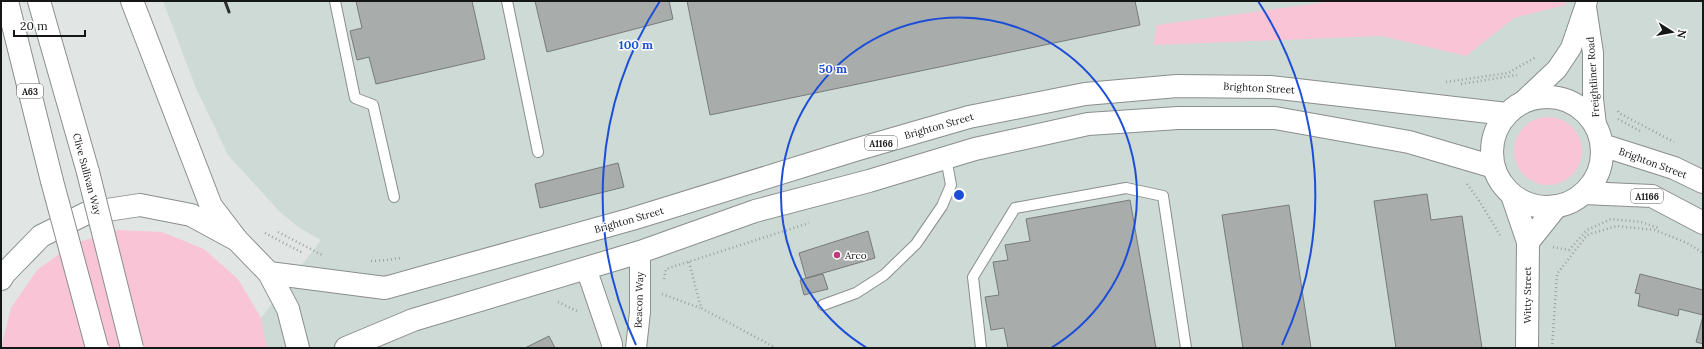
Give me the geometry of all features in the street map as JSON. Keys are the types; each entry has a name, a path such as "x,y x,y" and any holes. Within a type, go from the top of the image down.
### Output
{"main road":[{"name":"A63","path":"7,1 52,181 97,348"},
{"name":"Clive Sullivan Way","path":"39,1 88,172 132,348"},
{"path":"132,1 211,206 237,240 269,273 288,309 298,348"},
{"name":"Brighton Street","path":"269,273 385,288 632,219 855,150 969,117 1085,94 1177,86 1270,87 1514,108"},
{"path":"1537,97 1554,97 1571,102 1586,111 1599,135 1602,163 1595,179 1584,193 1572,202 1556,206 1542,207 1526,203 1512,194 1501,182 1494,167 1492,148 1496,129 1514,108 1537,97"},
{"path":"346,348 413,320 640,252 755,211 869,181 975,149 1088,124 1178,118 1275,118 1409,142 1494,167"},
{"name":"Brighton Street","path":"1599,135 1703,182"},
{"name":"A1166","path":"1584,193 1652,196 1703,223"},
{"name":"Witty Street","path":"1512,194 1528,242 1527,348"},
{"path":"1,279 4,274 41,236 87,213 140,206 162,209 191,215 237,240"},
{"path":"1528,242 1556,206"}],"street":[{"name":"Freightliner Road","path":"1514,108 1557,69 1571,48 1586,3"},
{"name":"Freightliner Road","path":"1586,3 1593,53 1594,99 1599,135"},
{"name":"Beacon Way","path":"636,348 640,312 640,252"},
{"path":"586,268 612,344 612,348"}],"lane":[{"path":"335,1 355,98 373,105 394,197"},
{"path":"507,1 538,152"},
{"path":"822,305 856,294 884,275 916,244 942,206 951,185 946,158"},
{"path":"981,348 973,277 1015,208 1126,188 1163,196 1186,348"}],"path":[{"path":"1616,108 1619,113 1647,129 1680,144"},
{"path":"1552,348 1558,274 1587,235 1616,226 1655,230 1687,243 1703,253"},
{"path":"689,262 700,308"},
{"path":"661,294 700,308 776,348"}],"shaded area":[{"path":"163,1 1703,1 1703,348 267,348 261,318 321,240 298,227 279,211 228,155 196,88","holes":["1564,121 1573,128 1581,144 1581,158 1575,172"]},
{"path":"1334,1 1566,1 1565,5 1514,18 1466,56 1382,36 1153,45 1157,25"},
{"path":"1548,117 1561,120 1572,127 1579,138 1582,151 1579,164 1572,175 1561,182 1548,185 1535,182 1524,175 1517,164 1514,151 1517,138 1524,127 1535,120"},
{"path":"117,230 162,232 204,249 238,279 261,318 267,348 1,348 11,308 37,270 73,244"}],"building":[{"path":"356,1 472,1 485,59 376,84 369,57 357,60 350,31 362,28"},
{"path":"535,1 669,1 673,19 547,52"},
{"path":"687,1 1135,1 1140,25 710,115"},
{"path":"618,163 624,187 540,208 535,184"},
{"path":"1427,194 1431,220 1462,216 1482,348 1396,348 1374,201"},
{"path":"1130,200 1156,348 1008,348 1004,328 991,330 985,297 999,295 993,262 1008,260 1005,245 1030,241 1026,219"},
{"path":"1289,205 1311,348 1243,348 1222,215"},
{"name":"Arco","path":"868,231 875,258 806,278 799,253"},
{"path":"823,274 828,289 804,295 800,280"},
{"path":"1640,274 1703,290 1703,315 1679,309 1678,316 1638,306 1640,294 1635,293"},
{"path":"1703,316 1703,344 1696,342"},
{"path":"549,336 555,348 525,348"}],"railway":[{"path":"225,1 229,12"}],"place":[{"name":"Arco","path":"837,255"}]}
